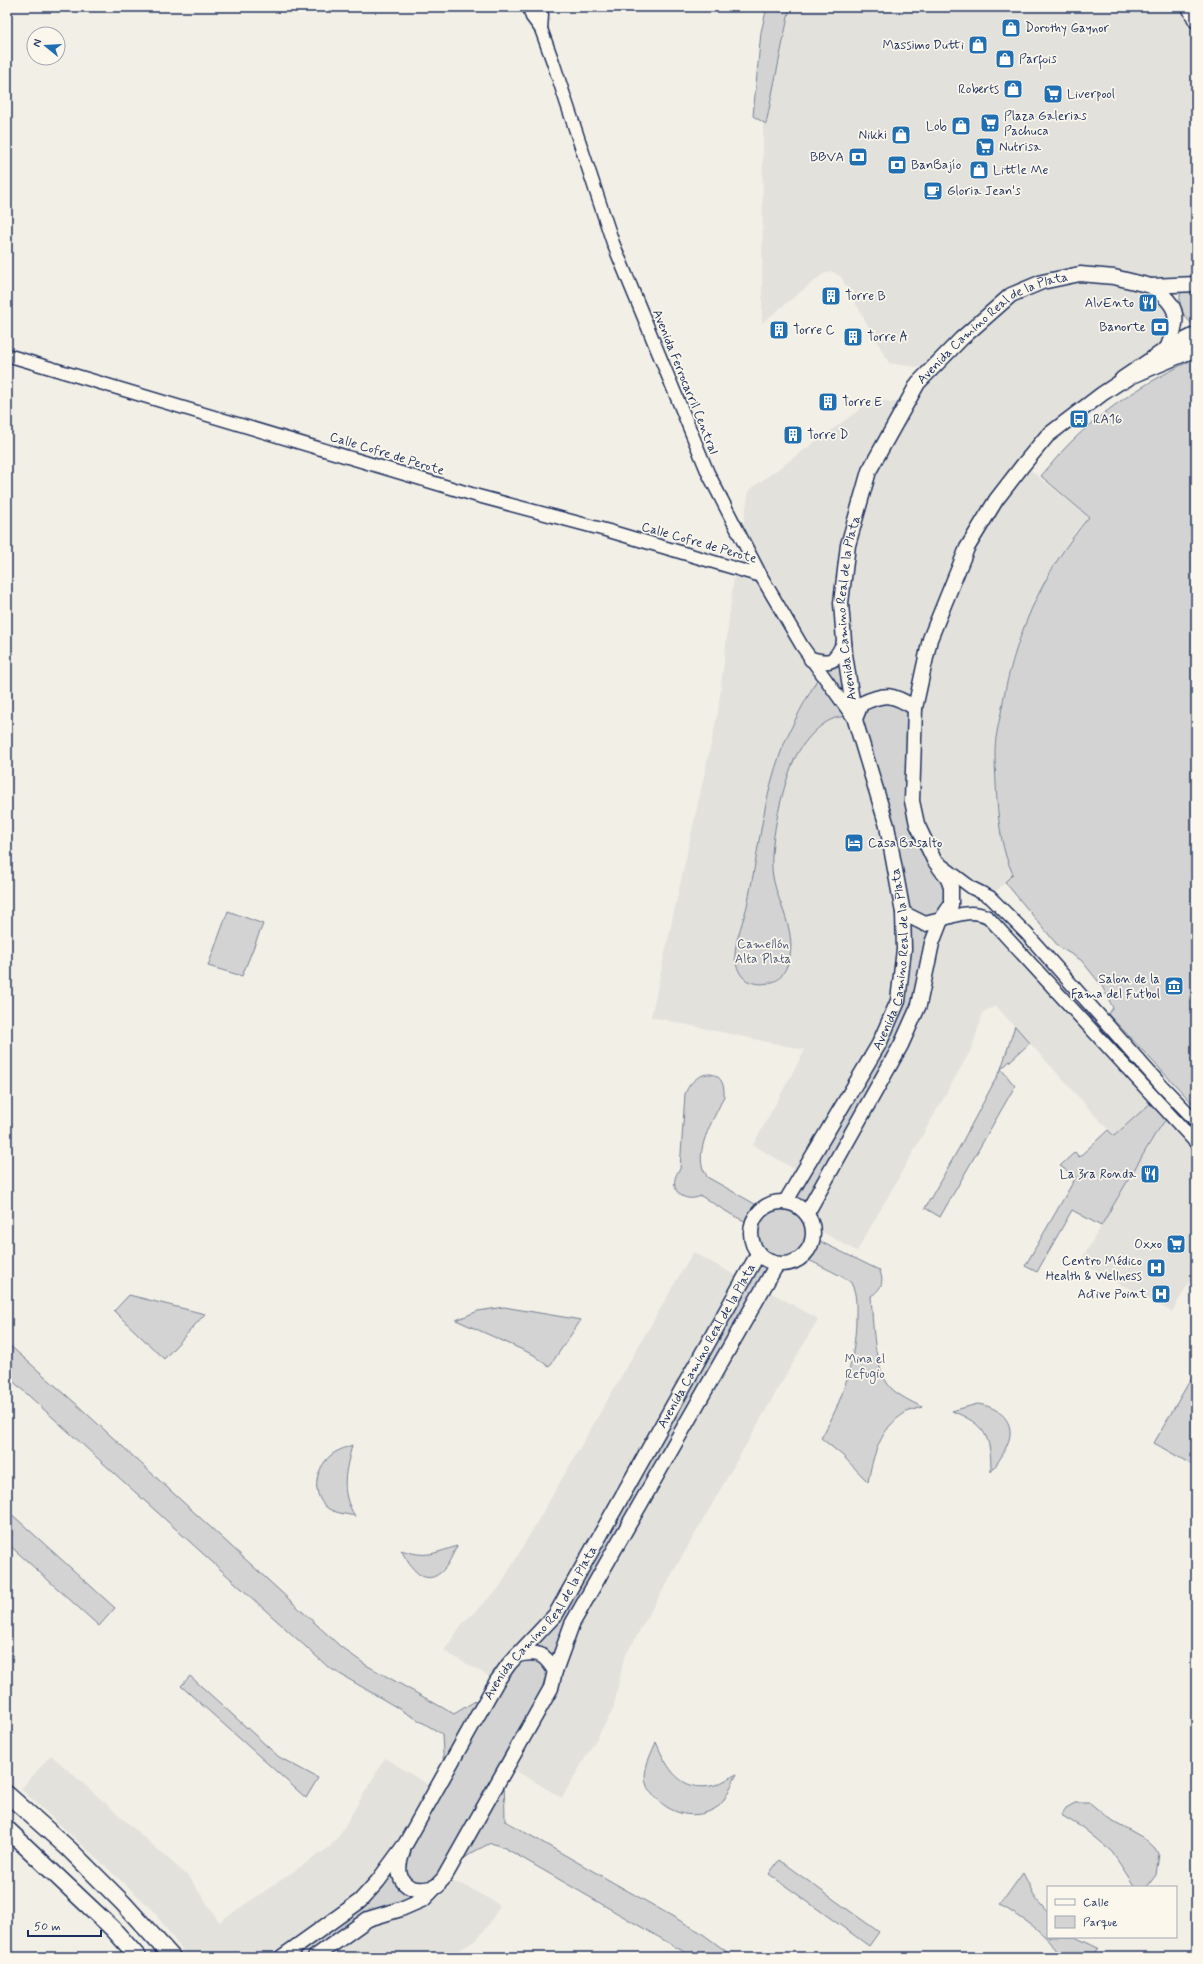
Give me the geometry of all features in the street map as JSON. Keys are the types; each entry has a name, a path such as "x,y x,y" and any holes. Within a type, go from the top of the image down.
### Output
{"highway":[{"path":"1123,380 1166,351 1196,336"}],"main road":[{"path":"1189,7 1196,21"},
{"name":"Avenida Camino Real de la Plata","path":"786,1202 879,1044 898,1001 904,949 903,913 888,826 855,720 844,643 841,603 848,545 869,471 906,404 928,372 961,339 1011,295 1042,282 1080,274 1114,276 1151,286 1196,284"},
{"path":"1151,286 1171,303 1176,316 1175,329 1166,351"},
{"name":"Avenida Camino Real de la Plata","path":"807,1213 901,1045 919,1005 932,943 941,920 951,905 951,887 948,879 934,860 917,824 912,801 915,708 930,639 967,548 996,500 1022,464 1047,436 1123,380 1196,348"},
{"path":"811,659 832,662 837,657 844,643"},
{"path":"855,720 861,704 884,695 902,700 915,708"},
{"path":"903,913 925,924 941,920"},
{"path":"786,1202 800,1206 807,1213 813,1227 811,1244 806,1254 798,1260 788,1264 777,1264 766,1261 758,1254 752,1245 750,1235 755,1216 762,1208 771,1203 786,1202"},
{"name":"Avenida Camino Real de la Plata","path":"282,1957 360,1901 378,1881 406,1843 490,1692 509,1664 556,1614 758,1254"},
{"name":"Avenida Camino Real de la Plata","path":"315,1957 368,1919 411,1905 424,1898 438,1886 448,1872 551,1688 572,1624 777,1264"},
{"path":"517,1655 530,1652 538,1653 546,1658 555,1672"},
{"path":"7,1794 69,1849 172,1957"},
{"path":"7,1829 114,1930 138,1957"},
{"path":"406,1843 399,1861 398,1874 406,1885 414,1890 426,1890 438,1886"}],"street":[{"name":"Avenida Ferrocarril Central","path":"529,7 532,17 541,29 553,62 613,243 695,446 761,576 811,659 855,720"},
{"name":"Avenida Ferrocarril Central","path":"539,7 542,15 541,29"},
{"name":"Calle Cofre de Perote","path":"7,355 478,496 602,529 761,576"},
{"path":"934,860 972,888 990,897 1026,933 1158,1082 1196,1121"},
{"path":"941,920 959,914 974,913 988,917 1196,1143"}],"shaded area":[{"path":"788,7 1189,7 1196,21 1196,284 1162,294 1175,329 1145,365 1023,464 1089,517 1074,533 1046,578 1023,629 1012,659 1004,692 1002,840 1014,874 990,897 934,860 903,913 898,1001 803,1174 753,1145 805,1050 651,1017 718,712 735,567 759,574 742,532 749,490 874,399 906,404 930,369 889,363 841,277 831,271 823,274 762,323 763,124"},
{"path":"988,917 1155,1099 1114,1136 996,1006 983,1012 972,1048 857,1251 813,1227 807,1213 941,920"},
{"path":"1169,1115 1196,1143 1196,1270 1172,1312 1080,1262 1154,1136"},
{"path":"693,1252 744,1280 556,1614 497,1681 444,1651 462,1624 499,1588"},
{"name":"Mina el Refugio","path":"763,1288 818,1319 624,1658 613,1710 562,1798 508,1766 563,1647"},
{"path":"51,1755 190,1878 219,1922 327,1849 337,1839 385,1758 435,1789 378,1881 282,1957 187,1957 152,1909 21,1789"},
{"path":"453,1882 464,1885 500,1905 488,1926 476,1940 461,1949 446,1957 315,1957 368,1919 428,1904 444,1892"}],"green space":[{"path":"767,7 790,7 766,124 753,116 761,32"},
{"path":"1196,283 1196,326 1183,314 1180,297 1183,286"},
{"path":"1196,358 1196,1107 1108,1014 1113,1008 1102,986 1081,960 1059,947 1005,882 1013,874 1006,857 1000,829 995,752 997,732 1006,686 1021,634 1043,584 1072,538 1089,517 1041,476 1070,443 1087,427 1116,404 1147,384"},
{"name":"Camellón Alta Plata","path":"844,643 855,719 875,697 915,708 912,801 952,896 919,1005 807,1213 813,1227 813,1238 879,1270 882,1278 881,1285 880,1288 871,1296 873,1331 877,1357 885,1380 891,1388 922,1407 905,1413 889,1426 875,1453 868,1482 842,1455 821,1438 836,1409 851,1364 855,1332 856,1303 854,1291 851,1283 848,1281 802,1257 787,1264 777,1264 563,1647 504,1772 505,1821 700,1932 734,1957 693,1957 505,1848 491,1843 475,1851 453,1866 449,1866 401,1909 315,1957 282,1957 360,1901 444,1773 442,1734 328,1667 7,1376 7,1343 74,1402 341,1647 366,1665 454,1714 490,1692 538,1635 758,1254 752,1240 751,1224 734,1216 701,1196 687,1198 682,1196 675,1187 676,1175 680,1169 685,1094 689,1086 695,1079 702,1075 709,1074 715,1075 720,1079 723,1086 724,1096 704,1141 702,1151 701,1160 707,1177 762,1208 771,1203 780,1201 898,1001 903,913 855,720 847,717 834,718 821,726 808,738 790,769 778,812 773,843 772,869 777,893 786,918 791,943 790,955 786,968 777,980 757,984 744,978 737,968 735,960 735,949 747,908 770,786 782,749 799,712 819,676 824,663 831,654"},
{"path":"228,911 263,924 242,976 208,966"},
{"path":"1015,1026 1030,1043 1001,1069"},
{"path":"1001,1069 1015,1086 940,1217 925,1208"},
{"path":"1155,1099 1169,1115 1154,1136 1101,1226 1072,1210 1037,1272 1025,1266 1076,1177 1060,1166 1075,1152 1079,1157 1108,1130 1114,1136"},
{"path":"129,1295 205,1314 164,1359 114,1311"},
{"path":"504,1307 581,1320 549,1367 534,1355 456,1320 478,1311"},
{"path":"1196,1370 1196,1467 1154,1443"},
{"path":"977,1404 985,1405 999,1412 1008,1422 1010,1429 1010,1437 1005,1449 991,1472 990,1449 984,1433 972,1421 952,1411"},
{"path":"352,1445 346,1472 345,1489 350,1507 355,1516 339,1513 325,1506 318,1494 317,1487 317,1480 321,1467 325,1461 340,1450"},
{"path":"7,1510 115,1608 99,1626 7,1543"},
{"path":"457,1546 448,1564 443,1570 433,1577 427,1578 416,1572 401,1550 417,1554 429,1554"},
{"path":"190,1676 279,1757 318,1778 306,1798 181,1686"},
{"path":"656,1742 665,1761 677,1777 693,1786 703,1787 715,1785 737,1774 719,1806 702,1814 692,1815 674,1811 659,1801 648,1788 645,1780 647,1763"},
{"path":"1075,1803 1090,1803 1108,1818 1142,1837 1159,1853 1156,1875 1148,1886 1134,1886 1112,1852 1083,1828 1061,1815 1066,1808"},
{"path":"779,1860 879,1932 869,1946 769,1874"},
{"path":"1023,1873 1036,1899 1047,1912 1047,1938 1077,1938 1098,1948 1091,1957 1061,1957 1049,1940 1034,1927 1000,1905"}],"place":[{"name":"Dorothy Gaynor","path":"1011,28"},
{"name":"Massimo Dutti","path":"978,45"},
{"name":"Parfois","path":"1005,59"},
{"name":"Roberts","path":"1013,89"},
{"name":"Liverpool","path":"1053,94"},
{"name":"Plaza Galerias Pachuca","path":"990,123"},
{"name":"Lob","path":"961,126"},
{"name":"Nikki","path":"901,135"},
{"name":"Nutrisa","path":"985,147"},
{"name":"BBVA","path":"858,157"},
{"name":"BanBajío","path":"897,165"},
{"name":"Little Me","path":"979,170"},
{"name":"Gloria Jean's","path":"933,191"},
{"name":"Torre B","path":"831,296"},
{"name":"AlvEnto","path":"1148,303"},
{"name":"Banorte","path":"1160,327"},
{"name":"Torre C","path":"779,330"},
{"name":"Torre A","path":"853,337"},
{"name":"Torre E","path":"828,402"},
{"name":"RA16","path":"1079,419"},
{"name":"Torre D","path":"793,435"},
{"name":"Casa Basalto","path":"854,843"},
{"name":"Salon de la Fama del Futbol","path":"1174,986"},
{"name":"La 3ra Ronda","path":"1150,1174"},
{"name":"Oxxo","path":"1176,1244"},
{"name":"Centro Médico Health & Wellness","path":"1156,1268"},
{"name":"Active Point","path":"1161,1294"}]}
